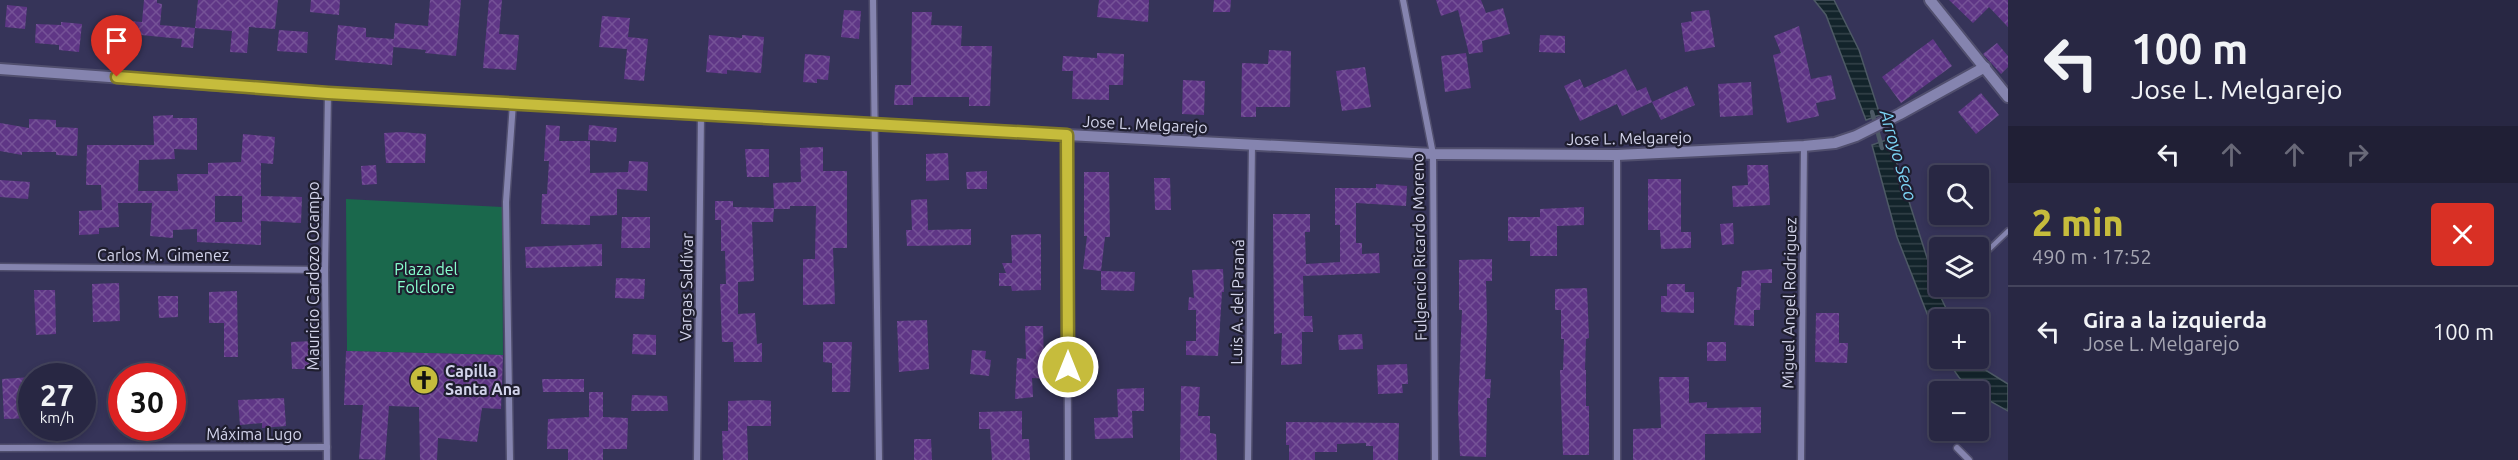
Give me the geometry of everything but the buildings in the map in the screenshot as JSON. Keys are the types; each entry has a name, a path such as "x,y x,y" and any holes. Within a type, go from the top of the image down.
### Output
{"street":[{"path":"873,0 879,460"},
{"name":"Fulgencio Ricardo Moreno","path":"1403,0 1432,154 1434,460"},
{"path":"1932,1 2008,97"},
{"name":"Jose L. Melgarejo","path":"0,69 328,93 1067,135 1432,154 1617,155 1834,143 1856,136 1900,114 1985,67"},
{"name":"Mauricio Cardozo Ocampo","path":"327,460 325,270 328,93"},
{"path":"510,460 506,202 513,103"},
{"name":"Vargas Saldívar","path":"697,460 701,115"},
{"path":"1067,135 1068,460"},
{"name":"Luis A. del Paraná","path":"1248,460 1252,144"},
{"name":"Miguel Angel Rodriguez","path":"1801,460 1803,146"},
{"path":"1617,155 1617,460"},
{"name":"Carlos M. Gimenez","path":"0,267 325,270"},
{"name":"Máxima Lugo","path":"0,448 327,447"},
{"path":"1957,448 1969,460"}],"lane":[{"path":"1989,249 2008,231"}],"green space":[{"name":"Plaza del Folclore","path":"346,199 502,207 503,355 347,351"}],"water":[{"path":"1814,0 1834,0 1859,50 1880,115 1866,120 1826,15"},
{"path":"1889,139 1929,264 1929,297 1941,297 1946,309 1929,309 1929,319 1897,237 1872,145"},
{"path":"1954,369 1984,369 2008,384 2008,411 1989,401 1989,381 1963,381"}],"waterway":[{"name":"Arroyo Seco","path":"1872,112 1882,148"}],"place":[{"name":"Capilla Santa Ana","path":"424,380"}],"route":[{"path":"117,77 328,93 1067,135 1068,367"}]}
